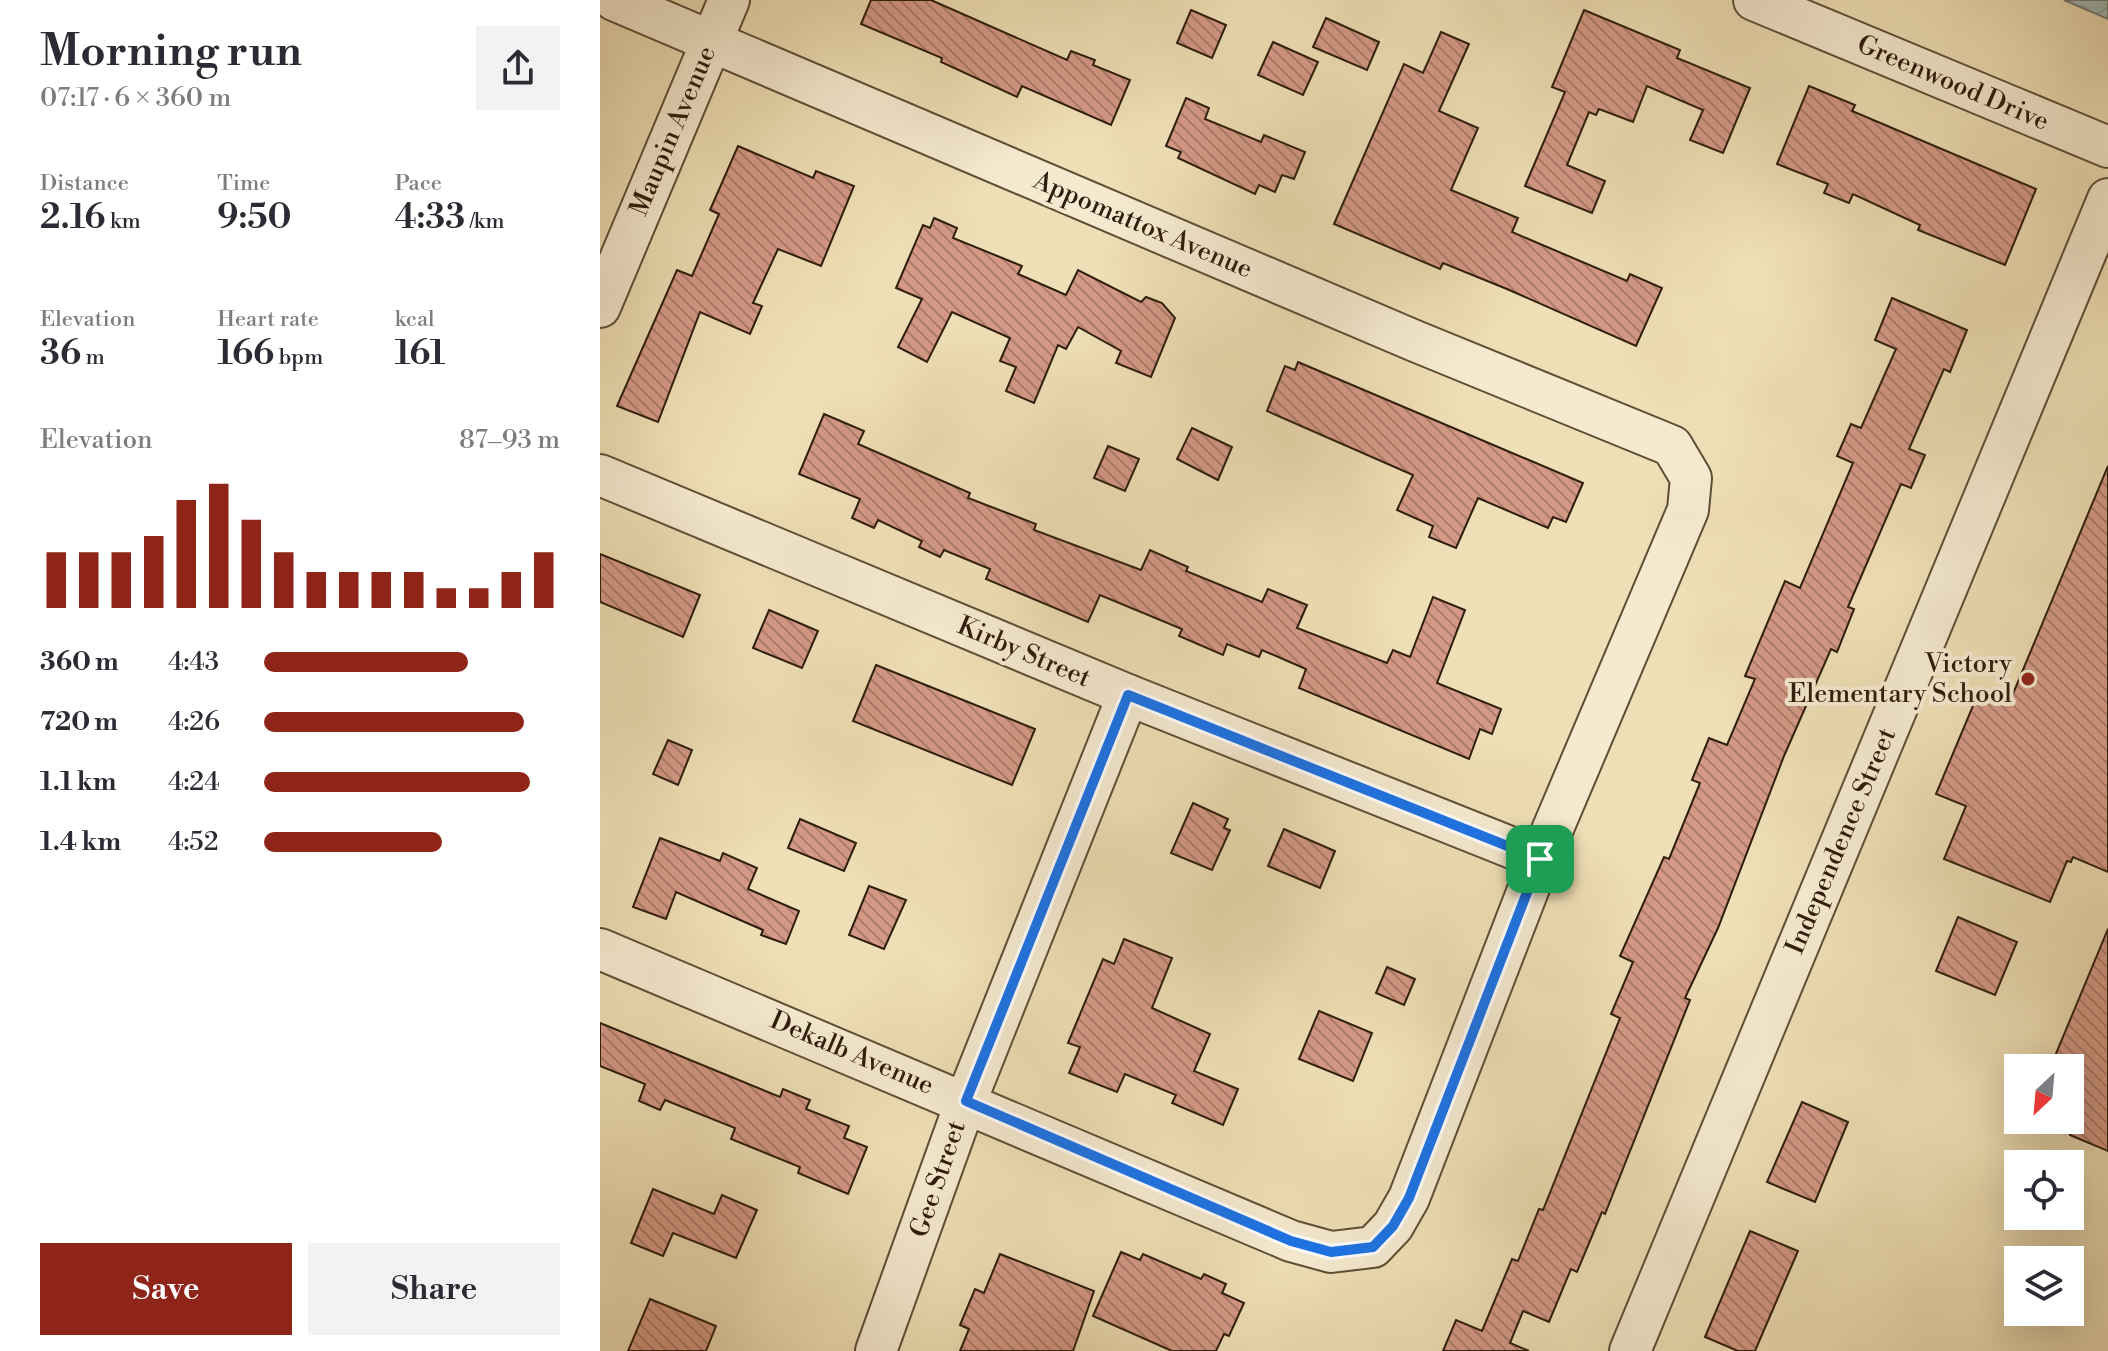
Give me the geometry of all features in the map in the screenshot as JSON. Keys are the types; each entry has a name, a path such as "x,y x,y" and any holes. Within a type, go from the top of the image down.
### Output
{"street":[{"name":"Appomattox Avenue","path":"614,0 1415,341 1672,446 1691,478 1688,510 1540,859"},
{"name":"Maupin Avenue","path":"600,307 729,0"},
{"name":"Greenwood Drive","path":"1754,0 2108,147"},
{"name":"Independence Street","path":"1630,1351 2108,199"},
{"name":"Kirby Street","path":"600,475 1128,695 1540,859"},
{"name":"Gee Street","path":"876,1351 966,1101 1128,695"},
{"name":"Dekalb Avenue","path":"600,949 966,1101 1291,1241 1331,1252 1373,1247 1393,1226 1409,1198 1540,859"}],"water":[{"path":"2064,0 2108,0 2108,19"}],"building":[{"path":"871,0 931,0 1067,60 1071,51 1095,60 1093,65 1130,80 1111,125 1022,86 1017,97 941,62 942,58 861,24"},
{"path":"1191,10 1226,25 1212,58 1177,43"},
{"path":"1584,10 1680,50 1677,58 1750,88 1723,153 1690,140 1703,110 1647,86 1633,122 1599,109 1596,115 1589,112 1567,165 1605,181 1592,213 1525,186 1565,92 1552,87"},
{"path":"1326,18 1379,42 1367,70 1313,47"},
{"path":"1441,32 1469,44 1439,111 1478,128 1451,190 1518,218 1512,232 1627,281 1630,274 1662,288 1636,346 1443,263 1440,269 1334,224 1404,64 1423,73"},
{"path":"1273,42 1318,62 1303,95 1258,75"},
{"path":"1809,86 1855,105 1852,111 2036,189 2005,265 1918,230 1920,225 1853,194 1849,203 1824,193 1828,184 1777,164"},
{"path":"1186,98 1209,108 1205,119 1261,142 1264,135 1305,152 1294,179 1282,175 1275,192 1259,185 1255,194 1178,158 1181,152 1166,146"},
{"path":"738,146 813,178 816,171 854,186 821,266 778,249 753,303 762,306 750,334 700,312 658,422 617,406 677,270 692,276 719,214 710,210"},
{"path":"934,218 957,228 953,238 1022,266 1018,274 1066,295 1078,270 1141,302 1146,297 1162,303 1175,318 1151,377 1116,363 1121,351 1078,327 1066,349 1058,345 1034,403 1006,391 1016,367 1000,361 1010,338 952,312 927,362 898,347 922,299 896,288 923,225 930,228"},
{"path":"1892,298 1967,330 1950,372 1944,369 1909,449 1925,455 1911,488 1901,484 1848,607 1854,609 1837,652 1831,649 1784,756 1718,928 1685,998 1690,1000 1605,1214 1602,1212 1577,1272 1571,1269 1549,1322 1523,1311 1510,1343 1529,1351 1443,1351 1456,1320 1482,1331 1512,1259 1518,1261 1539,1209 1543,1210 1620,1018 1611,1014 1633,962 1620,956 1664,857 1669,859 1700,783 1692,780 1709,738 1727,745 1755,679 1745,676 1785,581 1800,588 1853,463 1837,456 1851,424 1861,428 1896,349 1875,340"},
{"path":"1298,362 1583,483 1566,522 1553,517 1548,528 1478,498 1456,548 1429,537 1433,526 1397,510 1413,475 1267,411 1285,366 1295,370"},
{"path":"824,414 864,431 858,444 970,493 968,498 1036,524 1034,530 1141,570 1150,550 1188,567 1186,571 1262,602 1268,589 1307,605 1297,628 1387,663 1393,650 1410,657 1433,597 1465,610 1437,683 1501,709 1492,734 1480,729 1469,759 1299,688 1306,669 1262,650 1259,657 1227,644 1223,655 1179,636 1182,629 1100,595 1088,622 986,579 990,569 944,550 940,557 919,547 922,541 878,520 874,528 852,518 860,499 799,474"},
{"path":"1192,428 1232,447 1218,480 1177,459"},
{"path":"1108,446 1139,459 1125,491 1094,478"},
{"path":"2108,466 2108,872 2073,857 2071,862 2067,861 2050,902 1944,859 1966,806 1936,794 1980,689 2010,701"},
{"path":"600,554 700,595 683,637 600,602"},
{"path":"769,610 818,631 802,668 753,648"},
{"path":"876,665 1035,729 1012,785 853,721"},
{"path":"668,740 692,750 678,785 653,774"},
{"path":"1193,803 1228,819 1224,828 1230,830 1212,870 1171,853"},
{"path":"800,819 856,843 844,871 788,848"},
{"path":"1284,829 1335,851 1320,888 1268,866"},
{"path":"660,838 720,861 723,853 757,868 748,889 799,911 786,944 761,935 763,930 676,892 666,919 633,907"},
{"path":"869,886 906,900 884,949 849,935"},
{"path":"1958,917 2017,942 1995,995 1936,971"},
{"path":"2108,929 2108,1151 2070,1135 2084,1134 2084,1054 2056,1054"},
{"path":"1124,939 1172,958 1152,1008 1210,1034 1194,1071 1238,1089 1223,1125 1172,1103 1176,1095 1125,1074 1117,1092 1069,1073 1080,1047 1068,1043 1103,959 1114,964"},
{"path":"1387,967 1415,979 1404,1005 1376,993"},
{"path":"1319,1011 1372,1033 1353,1081 1299,1059"},
{"path":"600,1023 780,1097 783,1089 810,1100 806,1109 849,1126 844,1138 867,1147 848,1194 798,1173 800,1167 731,1139 735,1128 665,1100 660,1110 639,1101 645,1084 600,1066"},
{"path":"1802,1102 1848,1122 1815,1202 1767,1182"},
{"path":"653,1189 714,1214 722,1195 757,1210 736,1258 673,1233 663,1256 631,1243"},
{"path":"1750,1231 1798,1251 1755,1351 1738,1351 1705,1337"},
{"path":"1121,1252 1140,1260 1143,1254 1201,1279 1204,1274 1226,1284 1222,1293 1244,1303 1229,1336 1224,1334 1216,1351 1172,1351 1093,1316"},
{"path":"1000,1254 1094,1291 1073,1351 960,1351 969,1329 960,1325 975,1289 984,1293"},
{"path":"650,1299 716,1326 706,1351 628,1351"}],"place":[{"name":"Victory Elementary School","path":"2028,679"}],"route":[{"path":"1128,695 1540,859 1409,1198 1393,1226 1373,1247 1331,1252 1291,1241 966,1101 1128,695"}]}
